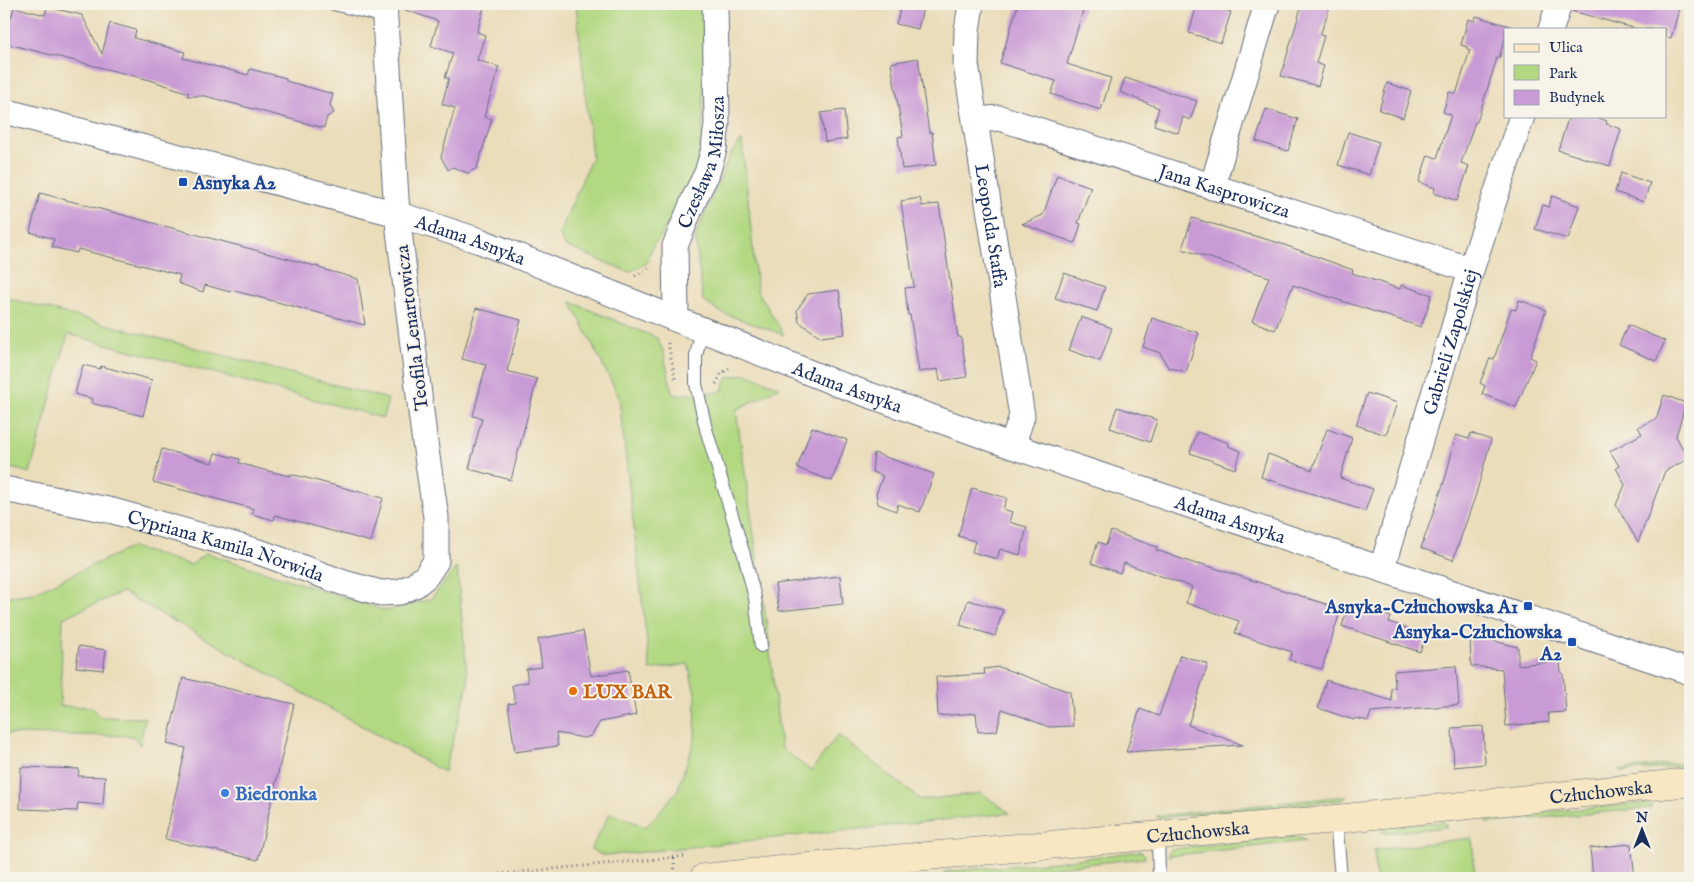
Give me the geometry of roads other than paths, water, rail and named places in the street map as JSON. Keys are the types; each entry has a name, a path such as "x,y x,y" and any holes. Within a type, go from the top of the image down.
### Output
{"main road":[{"name":"Człuchowska","path":"704,878 765,875 867,861 1336,819 1690,782"}],"street":[{"name":"Czesława Miłosza","path":"676,318 675,246 707,172 714,149 717,123 715,4"},
{"name":"Leopolda Staffa","path":"971,4 967,30 966,64 1022,416 1012,446"},
{"path":"1212,187 1267,4"},
{"path":"1550,28 1559,4"},
{"name":"Teofila Lenartowicza","path":"384,11 397,214 424,436 436,517 436,561"},
{"name":"Adama Asnyka","path":"4,111 397,214 480,241 833,382 1012,446 1690,672"},
{"name":"Jana Kasprowicza","path":"976,120 1000,118 1471,270"},
{"name":"Gabrieli Zapolskiej","path":"1382,568 1471,270 1521,118"},
{"name":"Cypriana Kamila Norwida","path":"4,489 113,511 262,552 344,583 381,593 400,592 415,585 426,576 436,561"}],"lane":[{"path":"334,4 384,11"},
{"path":"702,329 696,356 696,384 706,429 755,598 761,646"},
{"path":"1336,819 1341,878"},
{"path":"1158,835 1159,878"}],"place":[{"name":"Asnyka A2","path":"183,182"},
{"name":"Asnyka-Człuchowska A1","path":"1528,606"},
{"name":"Asnyka-Człuchowska A2","path":"1572,642"},
{"name":"LUX BAR","path":"573,691"},
{"name":"Biedronka","path":"225,793"}]}
